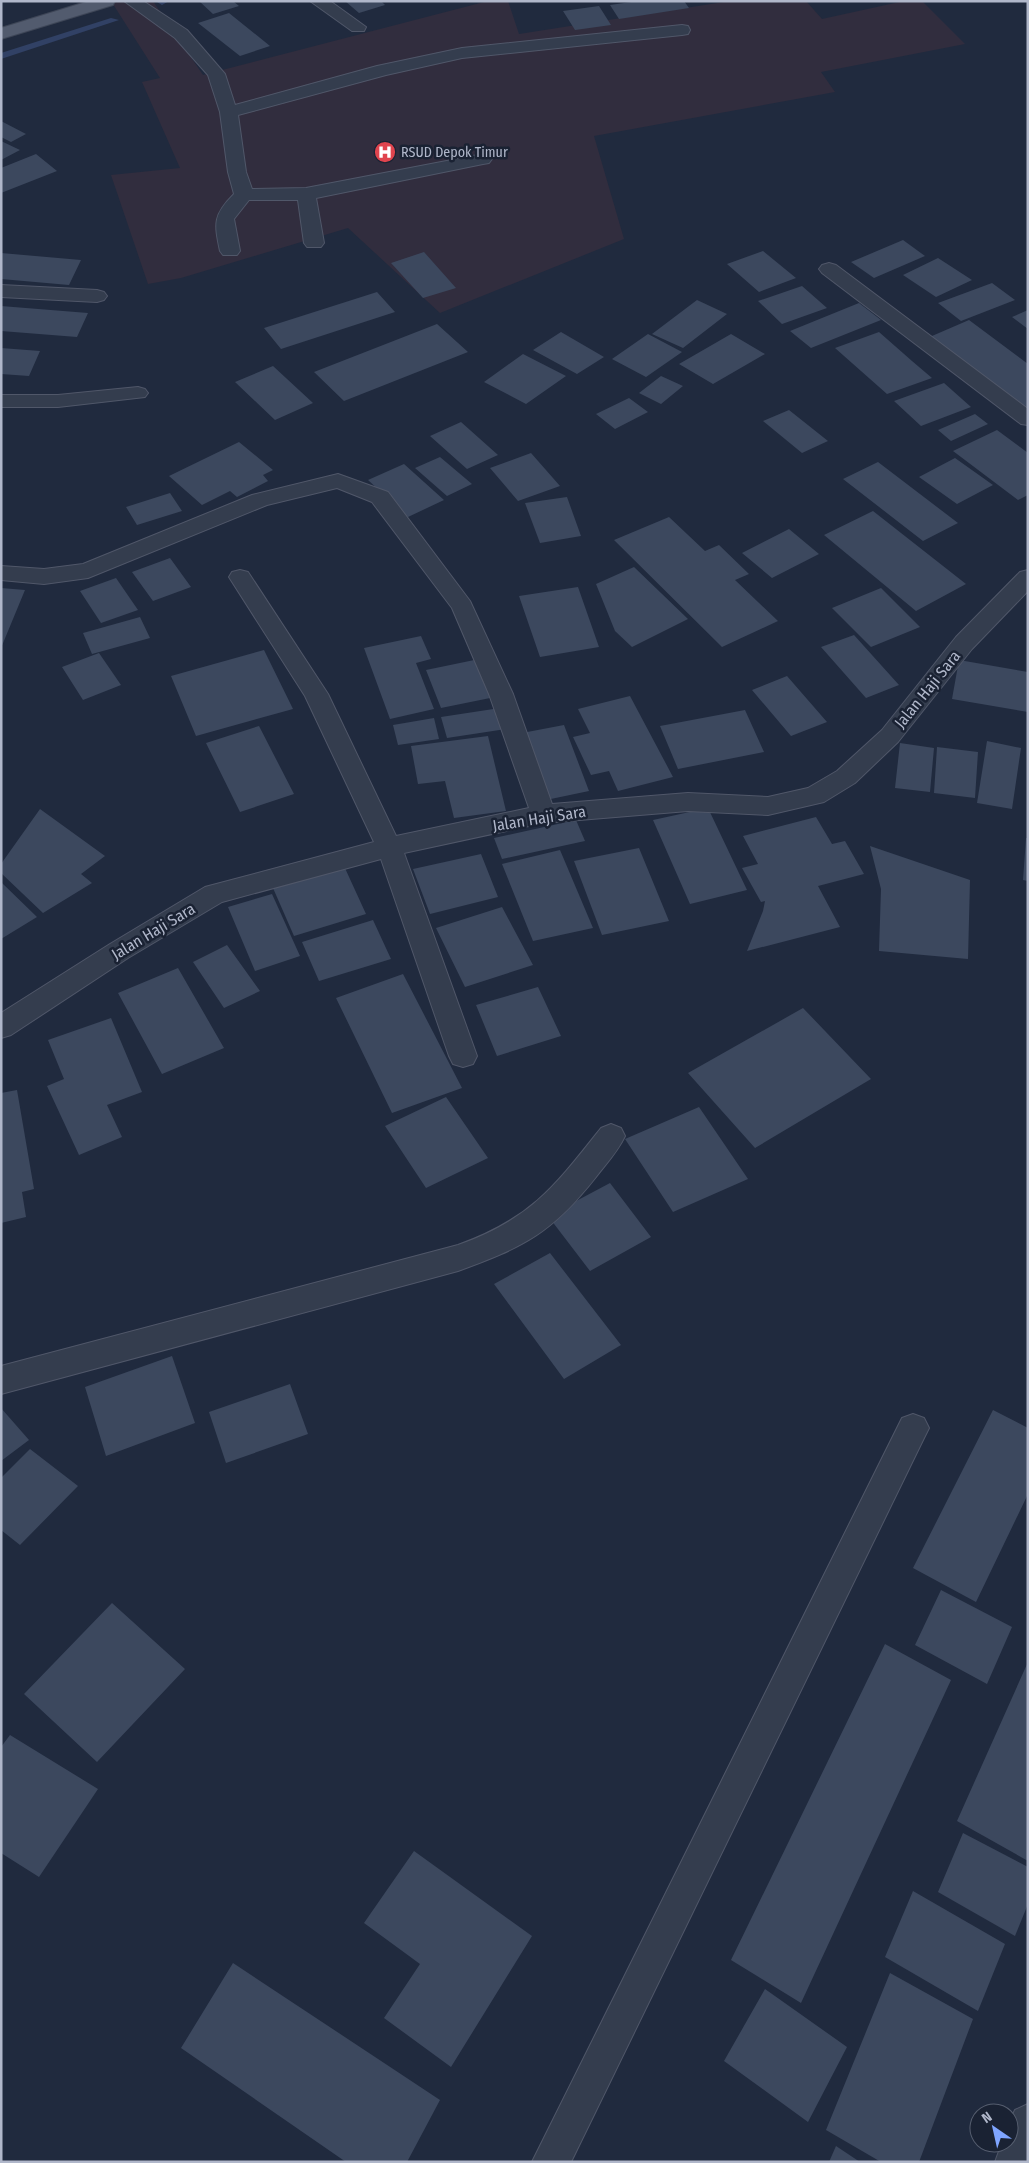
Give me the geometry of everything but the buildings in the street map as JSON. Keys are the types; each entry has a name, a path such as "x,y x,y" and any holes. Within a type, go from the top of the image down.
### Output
{"main road":[{"path":"1,34 107,1"}],"street":[{"path":"132,1 181,34 216,74 229,112 237,172 244,195"},
{"path":"318,1 358,27"},
{"path":"229,112 383,70 462,53 682,30"},
{"path":"230,251 223,220 225,213 244,195 306,194 483,160"},
{"path":"306,194 314,243"},
{"path":"830,268 1028,419"},
{"path":"1,291 97,296"},
{"path":"1,401 58,401 138,393"},
{"path":"1,573 34,577 61,576 88,571 260,500 338,481 380,497 462,606 501,694 543,814"},
{"path":"240,577 316,694 389,847 463,1056"},
{"name":"Jalan Haji Sara","path":"1,1027 214,894 389,847 543,814 688,802 768,806 815,796 846,777 890,736 964,643 1028,577"},
{"path":"1,1380 458,1258 479,1250 508,1237 542,1216 571,1187 611,1136"},
{"path":"551,2162 912,1428"},
{"path":"1014,2162 1028,2122"}],"shaded area":[{"name":"RSUD Depok Timur","path":"111,1 153,1 203,75 488,1 508,1 519,34 730,1 806,1 822,19 904,1 922,1 965,44 821,72 835,92 594,136 624,239 440,313 348,228 181,278 148,284 111,175 180,168 142,82 160,78"}],"waterway":[{"path":"1,56 114,20"}],"place":[{"name":"RSUD Depok Timur","path":"385,152"}]}
